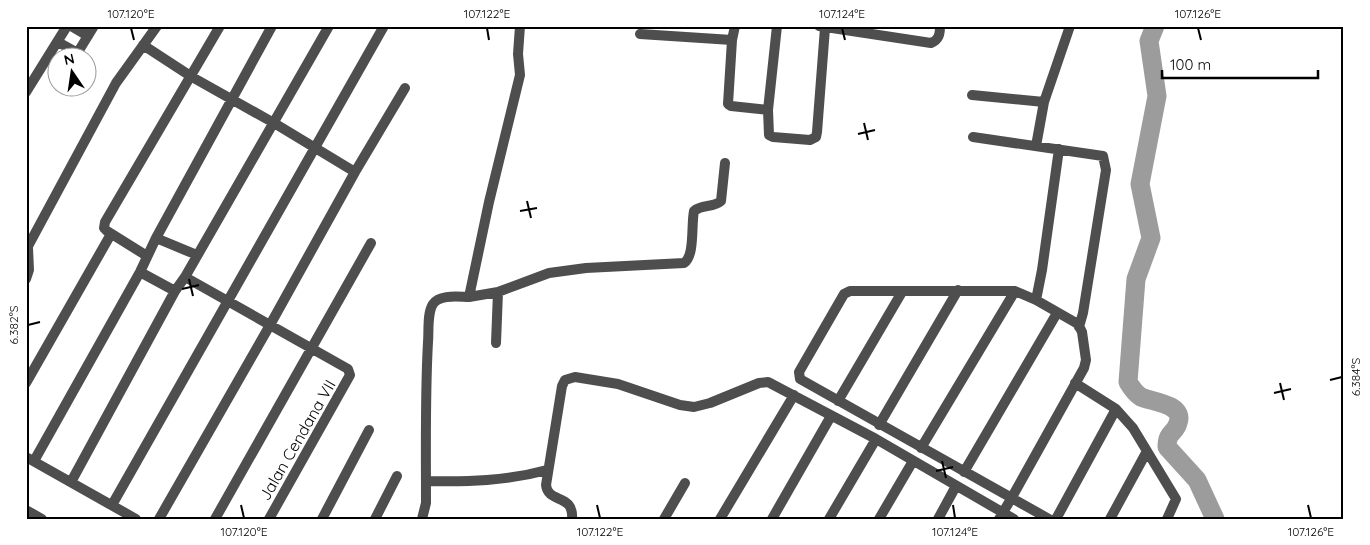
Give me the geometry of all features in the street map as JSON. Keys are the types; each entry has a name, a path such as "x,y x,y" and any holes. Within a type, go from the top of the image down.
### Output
{"street":[{"path":"27,89 69,26 88,36"},
{"path":"58,42 77,53 94,26"},
{"path":"26,279 29,270 27,249 116,83 157,26"},
{"path":"147,256 104,229 106,222 220,26"},
{"path":"136,519 30,459 140,272 156,238 272,26"},
{"path":"71,482 175,291 198,255 329,26"},
{"path":"112,505 384,26"},
{"path":"469,297 489,202 520,75 518,54 520,26"},
{"path":"735,26 732,40 728,104 730,106 768,110"},
{"path":"777,26 768,110 769,132 772,136 810,140 816,137 822,27 931,43 937,40 940,26"},
{"path":"1036,146 1044,102 1070,26"},
{"path":"640,34 732,40"},
{"path":"143,45 192,77 232,98 355,172"},
{"path":"159,519 355,172 405,88"},
{"path":"972,95 1044,102"},
{"path":"973,137 1104,156 1106,170 1080,327"},
{"path":"1036,300 1059,149"},
{"path":"422,519 426,508 427,362 432,305 443,298 469,297 498,292 549,273 586,268 679,264 687,261 690,252 694,211 699,208 714,206 721,201 725,164"},
{"path":"26,383 111,234"},
{"path":"156,238 198,255"},
{"path":"216,519 371,243"},
{"path":"140,272 175,291"},
{"path":"185,277 311,348"},
{"path":"879,425 958,290"},
{"path":"921,448 1015,291"},
{"path":"1001,516 1012,499 1084,368 1086,360 1082,332 1078,324 1036,300 1015,291 850,292 842,297 799,372 798,376 802,381 879,425 1012,499 1049,519"},
{"path":"496,343 498,292"},
{"path":"838,401 902,292"},
{"path":"964,472 1057,313"},
{"name":"Jalan Cendana VII","path":"269,519 350,375 348,370 311,348"},
{"path":"572,519 570,505 548,492 546,485 562,386 570,378 618,384 680,405 694,407 710,403 764,381 773,383 876,439 956,486 1001,516 1014,519"},
{"path":"1075,383 1116,410 1132,428 1176,499 1171,517"},
{"path":"720,519 794,395"},
{"path":"1056,519 1116,410"},
{"path":"772,519 831,416"},
{"path":"322,519 369,430"},
{"path":"829,519 876,439"},
{"path":"1110,519 1146,453"},
{"path":"879,519 913,461"},
{"path":"426,481 465,482 501,480 548,470"},
{"path":"375,519 397,476"},
{"path":"664,519 685,483"},
{"path":"938,519 956,486"},
{"path":"26,510 42,519"}],"waterway":[{"path":"1155,26 1149,41 1157,96 1140,184 1151,238 1136,279 1128,382 1141,397 1166,405 1177,412 1179,417 1178,423 1168,438 1167,447 1197,480 1215,519"}]}
